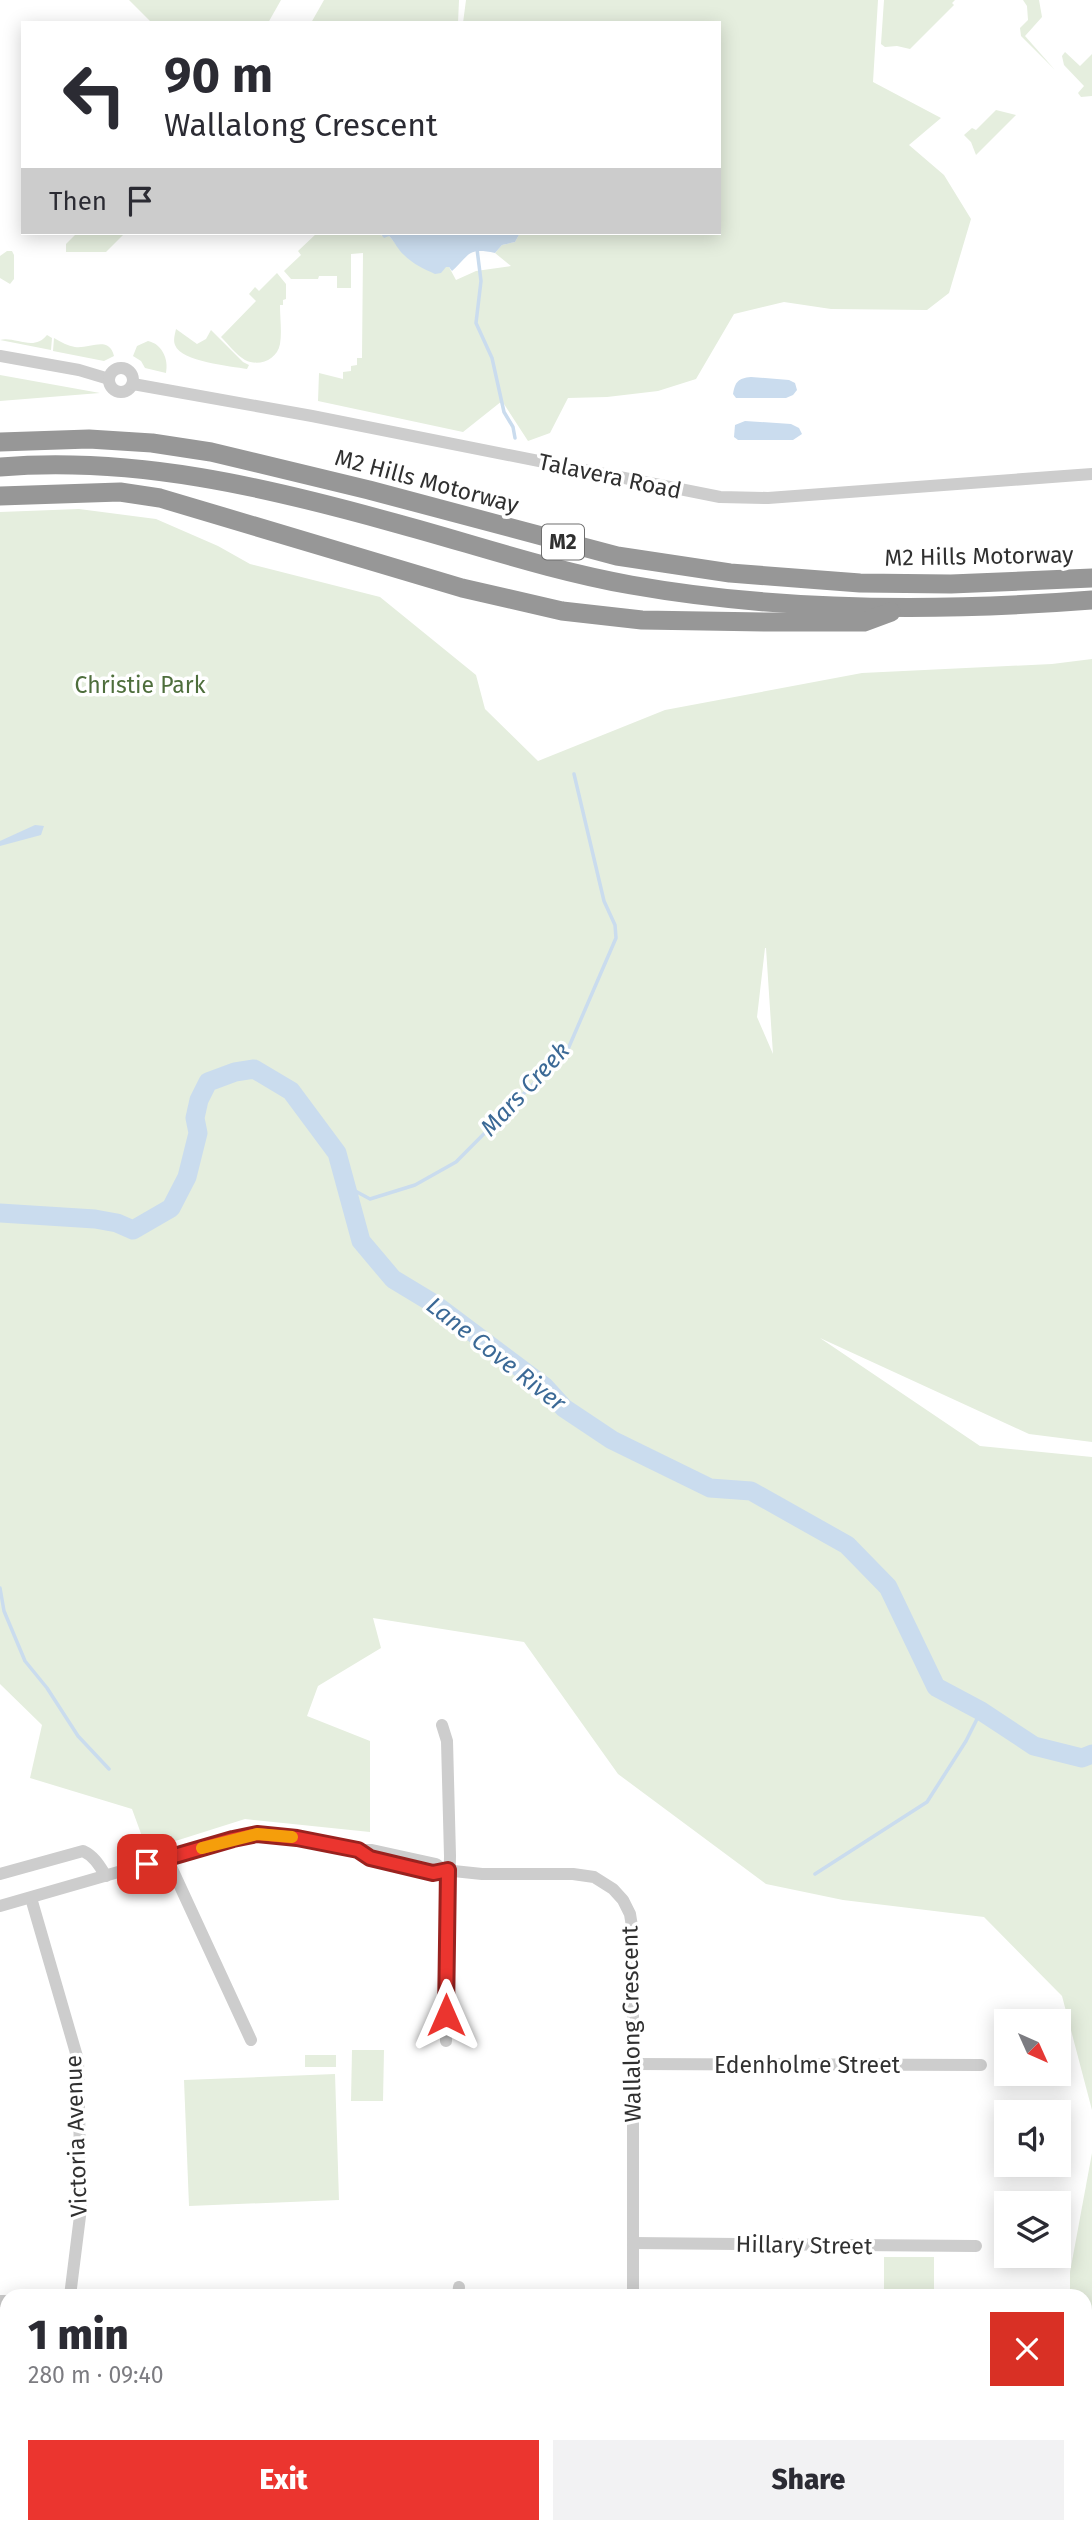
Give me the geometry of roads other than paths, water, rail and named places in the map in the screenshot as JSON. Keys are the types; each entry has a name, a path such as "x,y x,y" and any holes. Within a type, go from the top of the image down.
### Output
{"highway":[{"name":"M2 Hills Motorway","path":"0,439 89,439 152,443 211,452 344,483 617,556 730,573 860,583 951,584 1092,578"},
{"name":"M2 Hills Motorway","path":"0,467 76,466 194,475 300,497 484,550 632,585 744,600 898,609 1092,600"},
{"name":"M2","path":"0,496 120,492 160,498 462,588 511,601 576,612 680,622 864,622 898,609"}],"street":[{"name":"Talavera Road","path":"0,356 79,370 109,379 112,372 121,367 131,372 133,384 312,416 720,497 768,498 1092,474"},
{"path":"442,1725 447,1741 450,1856 446,1870 446,2041"},
{"name":"Wallalong Crescent","path":"0,1906 257,1834 372,1850 436,1864 446,1870 482,1874 584,1874 604,1882 623,1900 632,1923 633,2289"},
{"path":"0,1874 83,1851 89,1854 106,1876"},
{"path":"167,1858 251,2040"},
{"name":"Victoria Avenue","path":"32,1898 78,2060 81,2208 72,2289"},
{"name":"Edenholme Street","path":"632,2064 981,2065"},
{"name":"Hillary Street","path":"633,2243 976,2246"}],"water":[{"path":"382,235 519,235 515,242 502,245 495,253 474,252 452,271 446,267 441,273 435,274 411,261 389,236 384,238"},
{"path":"743,378 789,380 795,383 797,390 786,398 736,398 733,394 736,384"},
{"path":"745,421 791,424 799,428 802,434 793,440 738,440 734,437 735,425"},
{"path":"35,825 44,826 41,835 0,846 0,841"}],"waterway":[{"name":"Mars Creek","path":"477,249 481,281 476,323 492,358 504,412 513,427 515,438"},
{"name":"Mars Creek","path":"346,1186 370,1199 415,1185 456,1162 568,1049 616,938 615,925 604,901 574,774"},
{"name":"Lane Cove River","path":"0,1213 95,1219 117,1223 133,1230 171,1208 187,1177 198,1133 195,1118 199,1100 208,1082 235,1072 254,1069 291,1091 337,1153 361,1241 393,1279 436,1305 544,1386 564,1408 612,1440 710,1488 751,1491 847,1545 888,1587 936,1687 981,1711 1034,1746 1082,1758 1092,1754"},
{"path":"0,1588 4,1611 25,1661 47,1688 78,1736 109,1769"},
{"path":"815,1874 927,1802 966,1741 981,1711"}],"park label":[{"name":"Christie Park","path":"140,685"}]}
